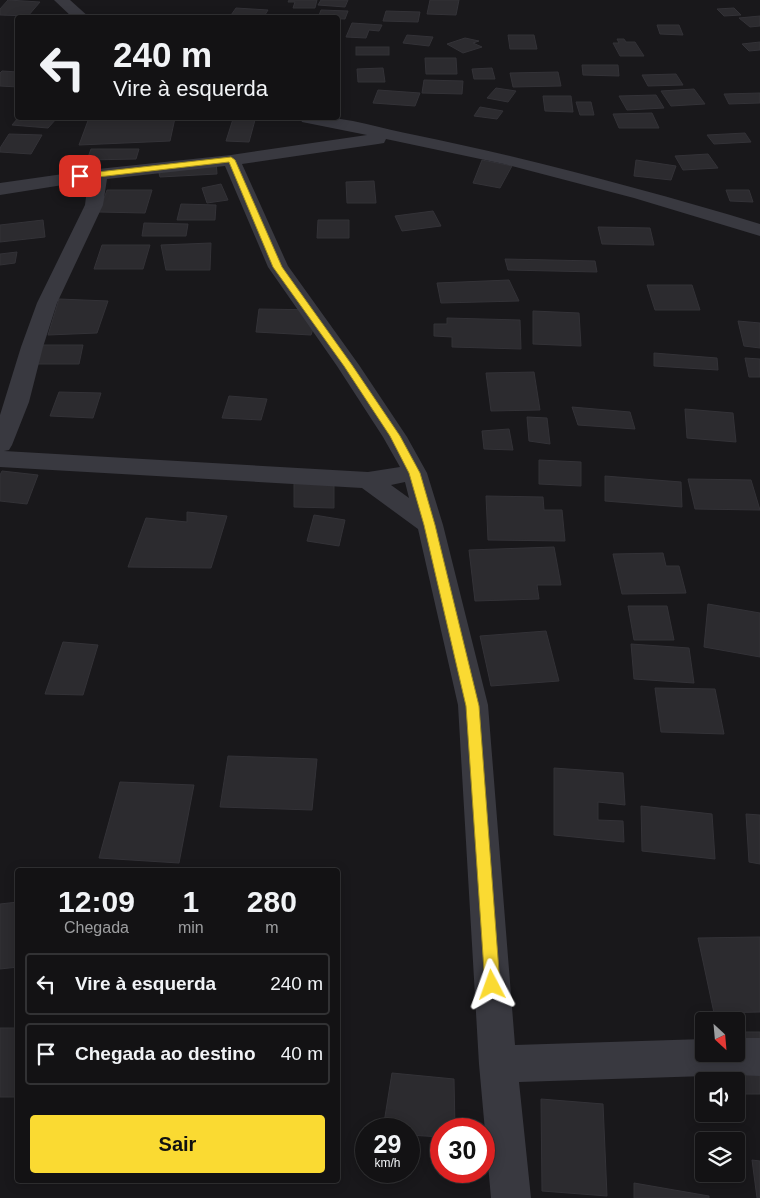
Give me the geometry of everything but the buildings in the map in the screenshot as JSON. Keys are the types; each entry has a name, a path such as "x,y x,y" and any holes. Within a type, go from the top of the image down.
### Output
{"street":[{"path":"61,0 79,15"},
{"path":"317,120 533,166 642,194 760,230"},
{"path":"0,189 98,174 231,160 394,137"},
{"path":"231,160 278,267 348,365 395,436 414,473 430,525 473,706 498,1064 512,1198"},
{"path":"0,445 17,402 32,347 47,303 94,205 98,174"},
{"path":"0,459 368,480 414,473"},
{"path":"368,480 430,525"},
{"path":"498,1064 737,1056 760,1057"}],"route":[{"path":"80,176 231,160 278,267 348,365 395,436 414,473 430,525 473,706 492,985"}]}
